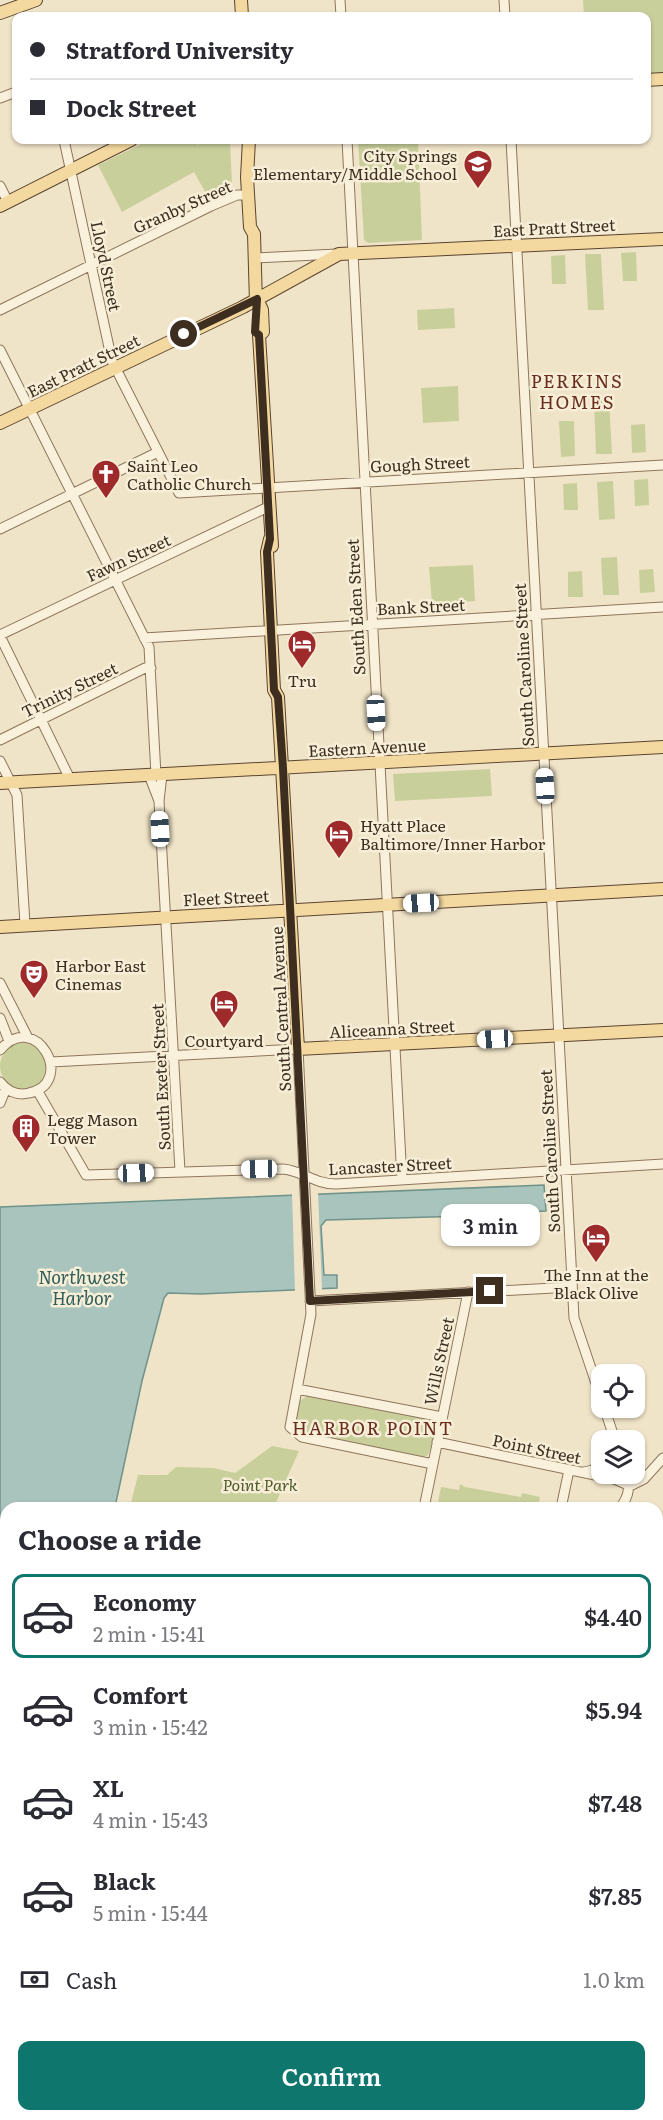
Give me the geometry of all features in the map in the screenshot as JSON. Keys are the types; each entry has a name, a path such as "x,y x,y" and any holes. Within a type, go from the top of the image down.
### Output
{"main road":[{"path":"0,13 20,11 36,0"},
{"path":"4,204 123,144"},
{"name":"South Central Avenue","path":"249,144 248,195 250,227 254,234 257,299 255,332 259,335 270,539 275,562 275,630 282,691 278,697 298,1049"},
{"name":"South Central Avenue","path":"250,161 256,192 258,227 254,234"},
{"name":"East Pratt Street","path":"0,423 257,299 339,254 663,238"},
{"name":"Eastern Avenue","path":"5,782 663,747"},
{"name":"Fleet Street","path":"2,925 663,889"},
{"name":"Aliceanna Street","path":"298,1049 663,1030"}],"street":[{"name":"Lloyd Street","path":"65,144 115,368 179,493"},
{"name":"South Eden Street","path":"347,144 363,482 402,1180"},
{"name":"South Caroline Street","path":"511,144 557,1036 574,1318 591,1368"},
{"path":"0,186 4,204"},
{"name":"Granby Street","path":"0,310 211,206 237,195 248,195"},
{"name":"East Pratt Street","path":"255,258 339,254"},
{"name":"South Exeter Street","path":"0,350 149,648 180,1171"},
{"path":"0,529 158,453"},
{"name":"Gough Street","path":"179,493 663,465"},
{"name":"Fawn Street","path":"0,635 268,507"},
{"name":"Bank Street","path":"144,638 663,606"},
{"path":"0,635 70,779"},
{"name":"Trinity Street","path":"0,740 145,668 151,668"},
{"path":"0,761 5,782 17,795 25,924"},
{"path":"0,983 28,1038 43,1046 51,1062 48,1079 37,1090 21,1094 3,1085 0,1103"},
{"path":"0,1018 9,1041"},
{"path":"0,1050 9,1041 28,1038"},
{"name":"Aliceanna Street","path":"51,1062 298,1049"},
{"name":"South Central Avenue","path":"298,1049 311,1314 290,1420 292,1430 302,1437 433,1464"},
{"name":"Lancaster Street","path":"37,1090 86,1175 283,1169 325,1184 663,1164"},
{"path":"310,1297 572,1287"},
{"name":"Wills Street","path":"425,1502 468,1292"},
{"path":"297,1389 442,1417"},
{"name":"Point Street","path":"437,1442 614,1479 630,1486"},
{"path":"624,1502 629,1494 630,1486 644,1479 663,1458"},
{"path":"562,1502 568,1470"},
{"path":"581,1472 591,1470"}],"green space":[{"path":"583,0 663,0 663,74 651,75 651,12 584,12"},
{"path":"141,144 230,144 232,185 208,197 194,172 122,212 98,165"},
{"path":"358,144 418,144 422,240 368,243 364,240"},
{"path":"636,252 637,281 623,281 621,253"},
{"path":"585,254 601,254 604,310 588,310"},
{"path":"565,255 566,284 552,284 551,256"},
{"path":"454,308 455,328 418,330 417,310"},
{"path":"458,386 459,421 423,423 421,388"},
{"path":"609,399 612,454 596,454 594,400"},
{"path":"559,421 574,421 575,456 561,457"},
{"path":"645,424 646,452 632,453 631,425"},
{"path":"648,479 649,505 635,506 634,480"},
{"path":"613,481 615,519 599,520 597,482"},
{"path":"577,483 578,510 564,510 563,484"},
{"path":"617,557 619,595 603,595 601,558"},
{"path":"473,565 475,601 432,604 429,567"},
{"path":"653,569 655,592 640,593 639,570"},
{"path":"582,571 583,597 568,597 568,572"},
{"path":"490,769 492,796 395,801 393,774"},
{"path":"23,1043 39,1050 46,1066 39,1082 23,1089 7,1082 0,1066 7,1050"},
{"path":"308,1395 431,1420 434,1433 429,1452 427,1456 420,1457 302,1433 295,1426 299,1402"},
{"name":"Point Park","path":"272,1446 299,1451 276,1502 131,1502 138,1475 167,1475 176,1467 214,1468 235,1473"},
{"path":"460,1484 465,1487 521,1497 522,1493 540,1497 539,1502 438,1502 441,1487 459,1490"}],"water":[{"name":"Northwest Harbor","path":"544,1185 546,1211 502,1213 501,1215 326,1220 321,1226 324,1275 337,1275 337,1288 201,1294 168,1293 164,1298 142,1381 116,1502 0,1502 0,1207"}],"pier":[{"path":"318,1192 322,1290 295,1293 292,1193"}],"place":[{"name":"City Springs Elementary/Middle School","path":"478,190"},
{"name":"Saint Leo Catholic Church","path":"106,500"},
{"name":"Tru","path":"302,670"},
{"name":"Hyatt Place Baltimore/Inner Harbor","path":"339,860"},
{"name":"Harbor East Cinemas","path":"34,1000"},
{"name":"Courtyard","path":"224,1030"},
{"name":"Legg Mason Tower","path":"26,1154"},
{"name":"The Inn at the Black Olive","path":"596,1264"}],"district":[{"name":"PERKINS HOMES","path":"577,390"},
{"name":"HARBOR POINT","path":"373,1427"}],"route":[{"path":"184,334 257,299 254,314 255,332 259,335 270,539 267,552 274,690 278,697 283,768 310,1301 490,1291"}]}
